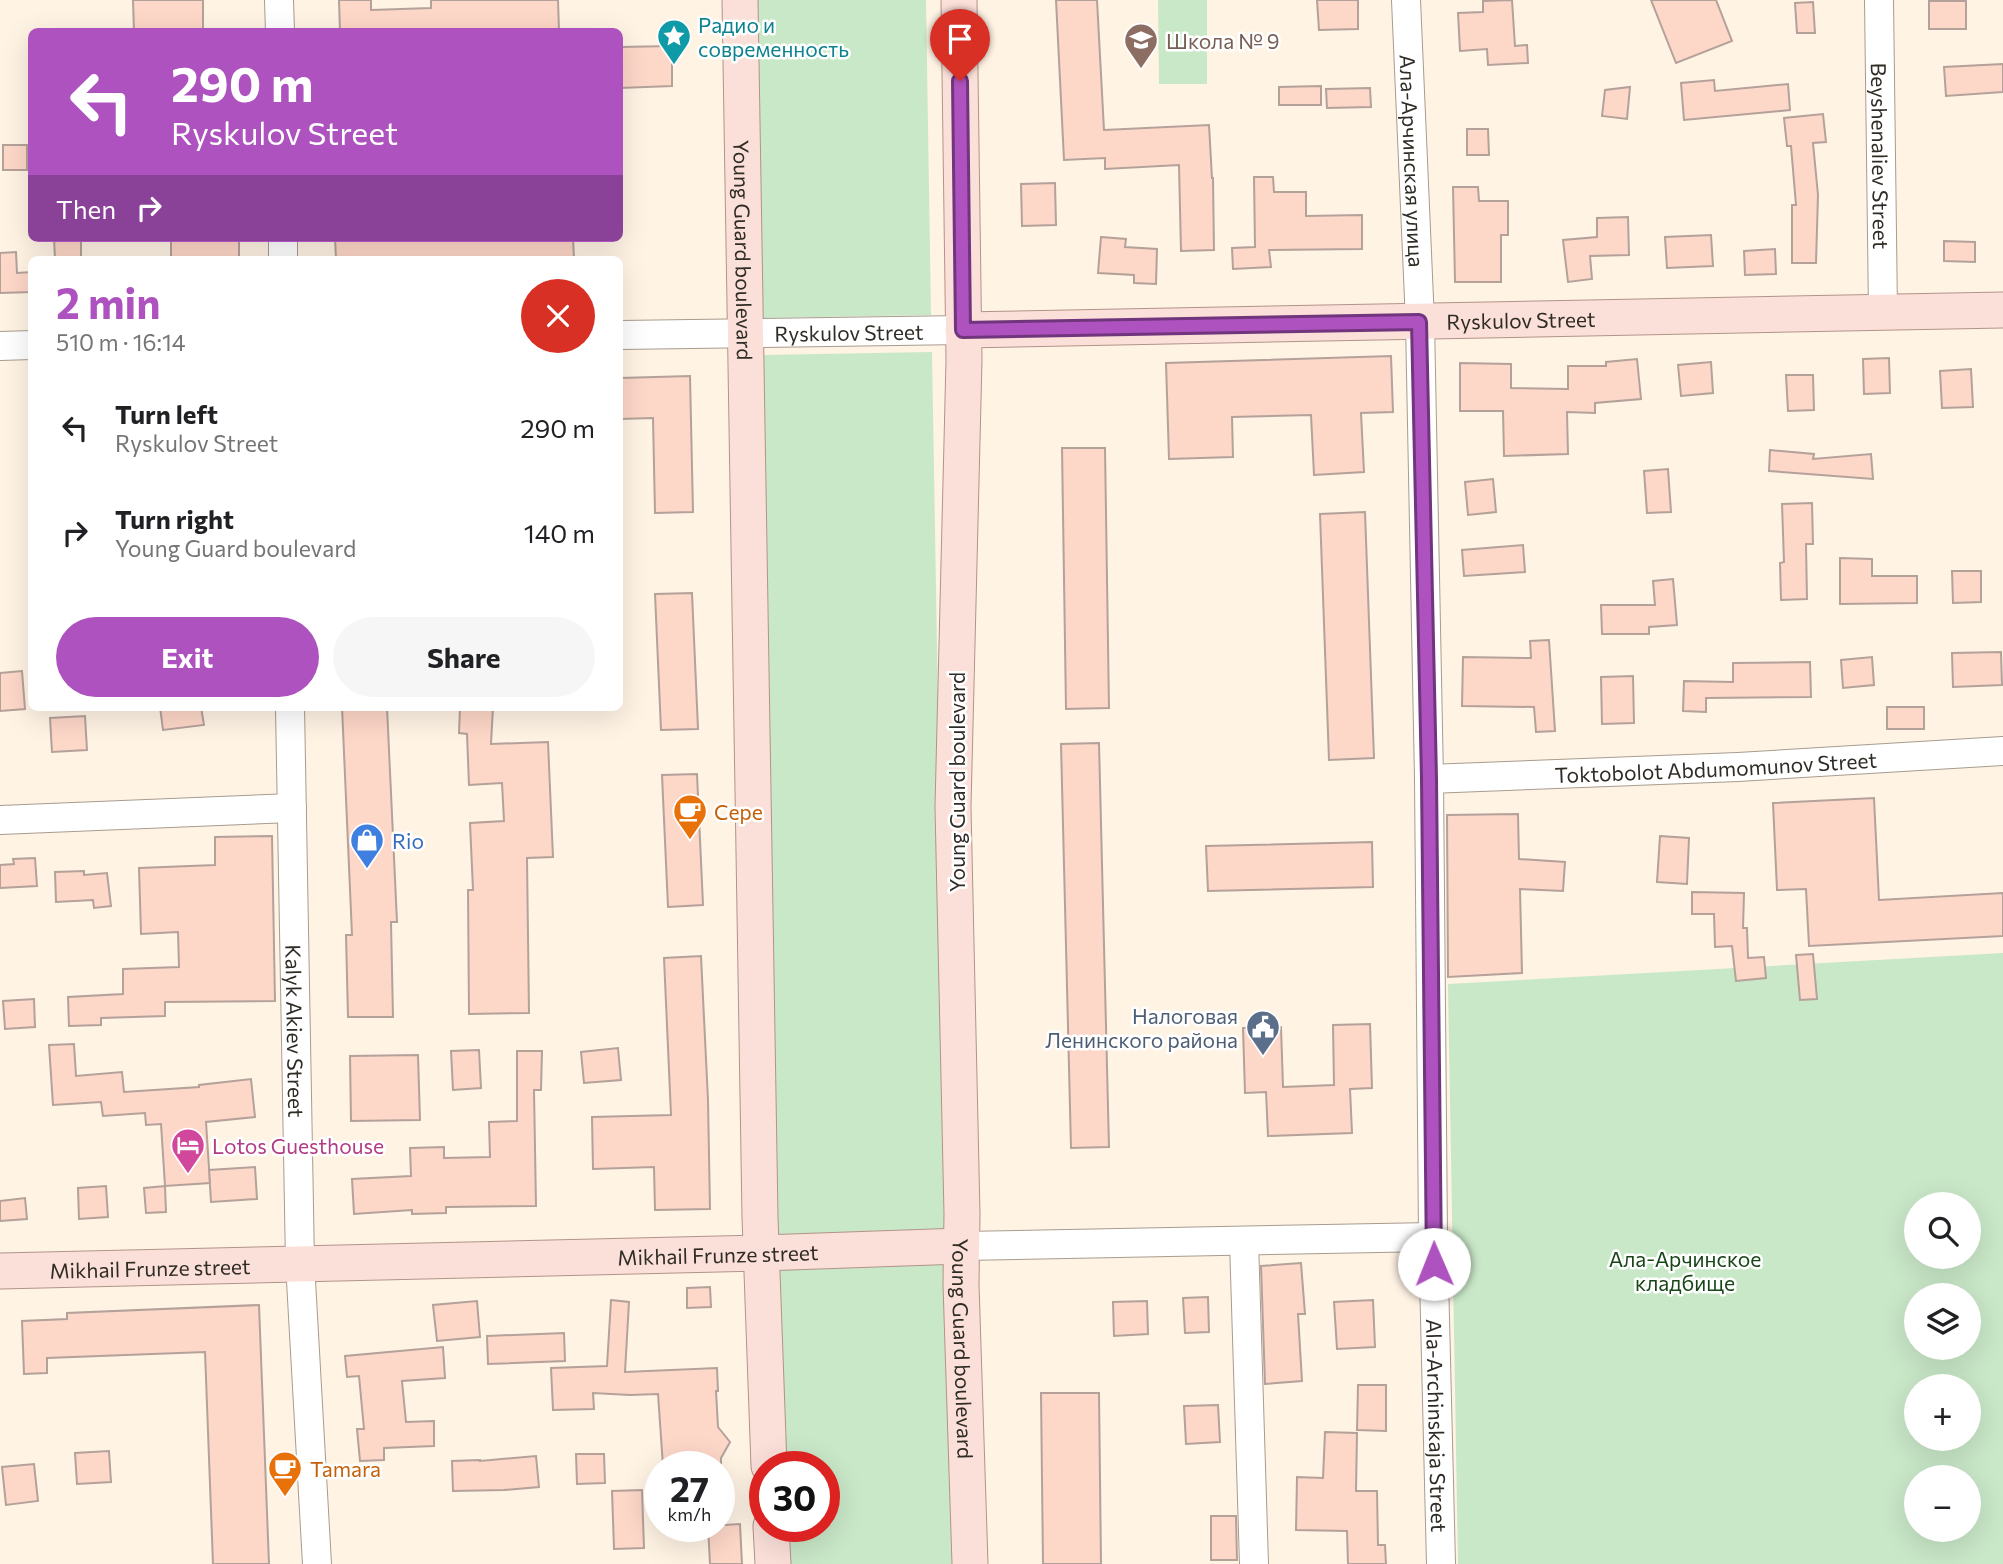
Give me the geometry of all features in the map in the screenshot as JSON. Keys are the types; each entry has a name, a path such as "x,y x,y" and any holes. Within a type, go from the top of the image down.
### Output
{"main road":[{"name":"Young Guard boulevard","path":"740,0 761,1253 768,1451"},
{"name":"Young Guard boulevard","path":"959,0 963,330 953,807 970,1564"},
{"name":"Ryskulov Street","path":"963,330 2003,310"},
{"name":"Mikhail Frunze street","path":"0,1271 961,1246"},
{"path":"772,1542 773,1564"}],"street":[{"path":"279,0 280,28"},
{"name":"Ала-Арчинская улица","path":"1406,0 1419,322"},
{"name":"Beyshenaliev Street","path":"1879,0 1883,313"},
{"name":"Ala-Archinskaja Street","path":"1419,322 1429,779 1433,1237 1441,1564"},
{"name":"Ryskulov Street","path":"623,335 963,330"},
{"path":"0,346 28,345"},
{"name":"Kalyk Akiev Street","path":"290,711 300,1263 317,1564"},
{"name":"Toktobolot Abdumomunov Street","path":"1429,779 1738,767 2003,751"},
{"path":"0,820 292,808"},
{"name":"Mikhail Frunze street","path":"961,1246 1433,1237"},
{"path":"1244,1241 1254,1564"}],"green space":[{"path":"750,0 926,0 931,315 755,318"},
{"path":"1158,0 1207,0 1207,84 1159,84"},
{"path":"932,352 947,1235 771,1238 756,355"},
{"name":"Ала-Арчинское кладбище","path":"2003,953 2003,1564 1458,1564 1448,984"},
{"path":"947,1262 952,1564 776,1564 776,1542 840,1542 840,1451 775,1451 771,1267"}],"building":[{"path":"133,0 203,0 203,28 134,28"},
{"path":"339,0 371,0 371,10 431,8 431,0 558,0 559,28 340,28"},
{"path":"1056,0 1097,0 1104,130 1209,125 1214,250 1181,251 1179,165 1105,169 1105,158 1064,160"},
{"path":"1317,0 1358,0 1358,29 1319,30"},
{"path":"1512,0 1515,46 1527,45 1528,63 1488,65 1487,49 1460,51 1458,13 1483,12 1483,1"},
{"path":"1651,0 1716,0 1732,41 1676,63"},
{"path":"1929,1 1966,1 1966,29 1929,29"},
{"path":"1813,2 1815,33 1797,33 1795,3"},
{"path":"672,46 672,86 623,88 623,47"},
{"path":"2003,64 2003,92 1946,96 1944,67"},
{"path":"1714,80 1715,91 1788,84 1790,110 1684,120 1681,83"},
{"path":"1321,86 1321,105 1279,105 1279,87"},
{"path":"1630,87 1627,119 1602,116 1605,90"},
{"path":"1370,88 1371,107 1327,108 1326,89"},
{"path":"1823,114 1826,142 1813,143 1818,195 1816,263 1792,263 1792,205 1796,205 1791,146 1787,146 1784,118"},
{"path":"1467,129 1488,129 1489,155 1467,155"},
{"path":"3,145 27,145 27,170 3,170"},
{"path":"1254,177 1273,177 1274,192 1306,192 1306,216 1362,215 1362,249 1269,250 1271,267 1233,269 1232,248 1255,247"},
{"path":"1055,183 1056,225 1022,226 1021,184"},
{"path":"1453,187 1478,187 1479,201 1508,201 1508,235 1501,235 1501,282 1455,282"},
{"path":"1628,217 1629,255 1590,256 1592,279 1568,282 1563,240 1597,237 1597,218"},
{"path":"1711,235 1713,266 1667,268 1665,237"},
{"path":"1101,237 1126,239 1125,247 1157,249 1156,284 1134,283 1134,275 1098,273"},
{"path":"1944,241 1975,242 1975,262 1944,261"},
{"path":"54,242 81,242 81,256 55,256"},
{"path":"171,242 239,242 239,256 171,256"},
{"path":"335,242 573,242 574,256 336,256"},
{"path":"1775,249 1776,274 1745,275 1744,251"},
{"path":"16,252 17,273 28,272 28,292 0,293 0,253"},
{"path":"1391,356 1393,412 1361,413 1364,472 1314,475 1311,415 1232,417 1233,457 1169,459 1166,363"},
{"path":"1889,358 1890,393 1864,394 1863,359"},
{"path":"1637,359 1641,399 1595,403 1595,413 1567,412 1568,454 1504,456 1503,411 1460,411 1460,363 1511,364 1511,388 1568,389 1568,366 1606,366 1606,362"},
{"path":"1711,362 1713,393 1681,396 1678,365"},
{"path":"1971,369 1973,407 1942,408 1940,371"},
{"path":"1786,375 1813,375 1814,410 1788,411"},
{"path":"690,376 693,512 655,513 653,418 623,419 623,378"},
{"path":"1062,448 1105,448 1109,708 1066,709"},
{"path":"1770,450 1814,454 1813,459 1871,454 1873,479 1769,471"},
{"path":"1668,469 1671,512 1647,513 1644,471"},
{"path":"1493,479 1496,512 1468,515 1465,482"},
{"path":"1812,503 1813,544 1806,544 1807,599 1781,600 1780,563 1784,562 1782,504"},
{"path":"1365,512 1374,758 1329,760 1320,514"},
{"path":"1523,545 1525,572 1464,576 1462,550"},
{"path":"1840,558 1872,559 1872,576 1917,576 1917,603 1840,604"},
{"path":"1952,571 1981,571 1981,602 1953,603"},
{"path":"1673,579 1677,625 1649,627 1649,634 1602,634 1601,605 1655,605 1653,581"},
{"path":"692,593 698,729 661,730 655,594"},
{"path":"1549,640 1555,731 1536,732 1534,707 1462,706 1463,657 1531,658 1530,641"},
{"path":"2001,652 2002,685 1953,687 1952,653"},
{"path":"1872,657 1874,685 1843,688 1841,660"},
{"path":"1810,662 1811,697 1706,698 1706,712 1683,711 1684,681 1733,682 1733,663"},
{"path":"22,671 25,709 0,711 0,673"},
{"path":"1633,676 1634,723 1602,724 1601,677"},
{"path":"1887,707 1924,707 1924,729 1887,729"},
{"path":"161,711 202,711 204,725 163,730"},
{"path":"342,711 387,711 397,922 391,922 393,1017 348,1017 346,935 352,935"},
{"path":"460,711 493,711 491,744 548,742 553,857 527,858 529,1013 469,1014 468,890 473,890 470,823 504,821 502,783 469,785 467,734 459,733"},
{"path":"85,716 87,750 52,752 50,718"},
{"path":"1099,743 1109,1147 1071,1148 1061,744"},
{"path":"697,774 703,905 668,907 662,775"},
{"path":"1874,798 1879,900 2003,893 2003,936 1809,946 1806,889 1777,890 1773,803"},
{"path":"1518,814 1519,859 1565,862 1563,891 1520,889 1522,973 1448,977 1447,815"},
{"path":"272,836 275,1001 165,1002 165,1016 101,1018 101,1025 69,1026 68,997 123,994 123,969 179,967 178,932 141,934 139,868 215,865 215,837"},
{"path":"1660,836 1689,838 1687,884 1657,882"},
{"path":"1372,842 1373,887 1208,891 1206,846"},
{"path":"35,858 37,886 0,888 0,865 14,864 13,859"},
{"path":"84,871 84,875 107,873 111,906 94,908 93,900 56,902 55,872"},
{"path":"1692,892 1744,893 1743,928 1747,928 1748,958 1764,957 1766,978 1736,981 1732,946 1715,947 1714,914 1692,914"},
{"path":"1813,954 1817,999 1800,1000 1796,955"},
{"path":"701,956 710,1209 655,1210 654,1167 593,1169 592,1117 671,1115 664,958"},
{"path":"34,999 35,1027 5,1029 3,1001"},
{"name":"Налоговая Ленинского района","path":"1370,1024 1372,1088 1350,1089 1352,1133 1268,1136 1266,1092 1245,1093 1243,1028 1281,1027 1283,1087 1334,1085 1333,1025"},
{"path":"74,1044 76,1076 122,1072 124,1092 199,1087 251,1079 255,1117 206,1122 210,1183 165,1186 161,1124 146,1125 145,1113 103,1116 101,1102 53,1105 49,1045"},
{"path":"618,1048 621,1080 584,1083 581,1052"},
{"path":"479,1050 481,1088 453,1090 451,1051"},
{"path":"517,1051 542,1051 541,1090 534,1090 536,1206 446,1207 446,1213 412,1214 412,1210 354,1214 352,1179 411,1176 410,1148 444,1147 444,1158 490,1157 489,1122 517,1121"},
{"path":"418,1055 420,1120 351,1121 350,1056"},
{"path":"255,1167 257,1199 211,1202 209,1170"},
{"path":"106,1186 108,1217 79,1219 78,1188"},
{"path":"165,1186 166,1212 146,1213 144,1188"},
{"path":"25,1198 27,1219 0,1221 0,1201"},
{"path":"1301,1263 1305,1314 1298,1314 1302,1381 1265,1384 1261,1266"},
{"path":"710,1287 711,1307 687,1308 687,1288"},
{"path":"1208,1297 1209,1332 1185,1333 1183,1298"},
{"path":"611,1300 629,1302 625,1372 717,1368 718,1427 730,1442 725,1451 662,1451 658,1394 593,1393 594,1409 553,1410 551,1368 607,1366"},
{"path":"1373,1300 1375,1347 1337,1349 1334,1302"},
{"path":"477,1301 480,1337 437,1341 433,1305"},
{"path":"1147,1301 1148,1334 1114,1336 1113,1302"},
{"path":"259,1305 269,1564 213,1564 205,1352 47,1358 47,1373 24,1374 22,1321 67,1319 67,1313"},
{"path":"564,1333 565,1361 488,1364 487,1336"},
{"path":"443,1347 445,1378 402,1381 406,1422 434,1421 434,1446 384,1448 384,1460 360,1461 357,1429 364,1429 359,1376 347,1377 345,1356"},
{"path":"1358,1385 1386,1385 1386,1431 1357,1430"},
{"path":"1041,1393 1099,1393 1101,1564 1043,1564"},
{"path":"1218,1405 1220,1442 1186,1444 1184,1406"},
{"path":"1325,1432 1357,1433 1356,1491 1377,1491 1378,1545 1385,1545 1386,1564 1348,1564 1347,1531 1296,1530 1297,1477 1323,1478"},
{"path":"109,1451 111,1482 77,1484 75,1453"},
{"path":"576,1454 604,1454 605,1483 577,1484"},
{"path":"536,1456 539,1487 453,1491 452,1461"},
{"path":"34,1464 38,1501 6,1505 2,1467"},
{"path":"642,1490 644,1548 614,1549 612,1491"},
{"path":"1211,1516 1236,1516 1237,1560 1211,1560"},
{"path":"735,1524 740,1524 742,1564 710,1564 709,1542 735,1542"}],"place":[{"name":"Радио и современность","path":"674,66"},
{"name":"Школа № 9","path":"1141,70"},
{"name":"Сере","path":"690,841"},
{"name":"Rio","path":"367,870"},
{"name":"Налоговая Ленинского района","path":"1263,1057"},
{"name":"Lotos Guesthouse","path":"188,1175"},
{"name":"Tamara","path":"285,1498"}],"route":[{"path":"960,81 963,330 1419,322 1429,779 1434,1264"}]}
